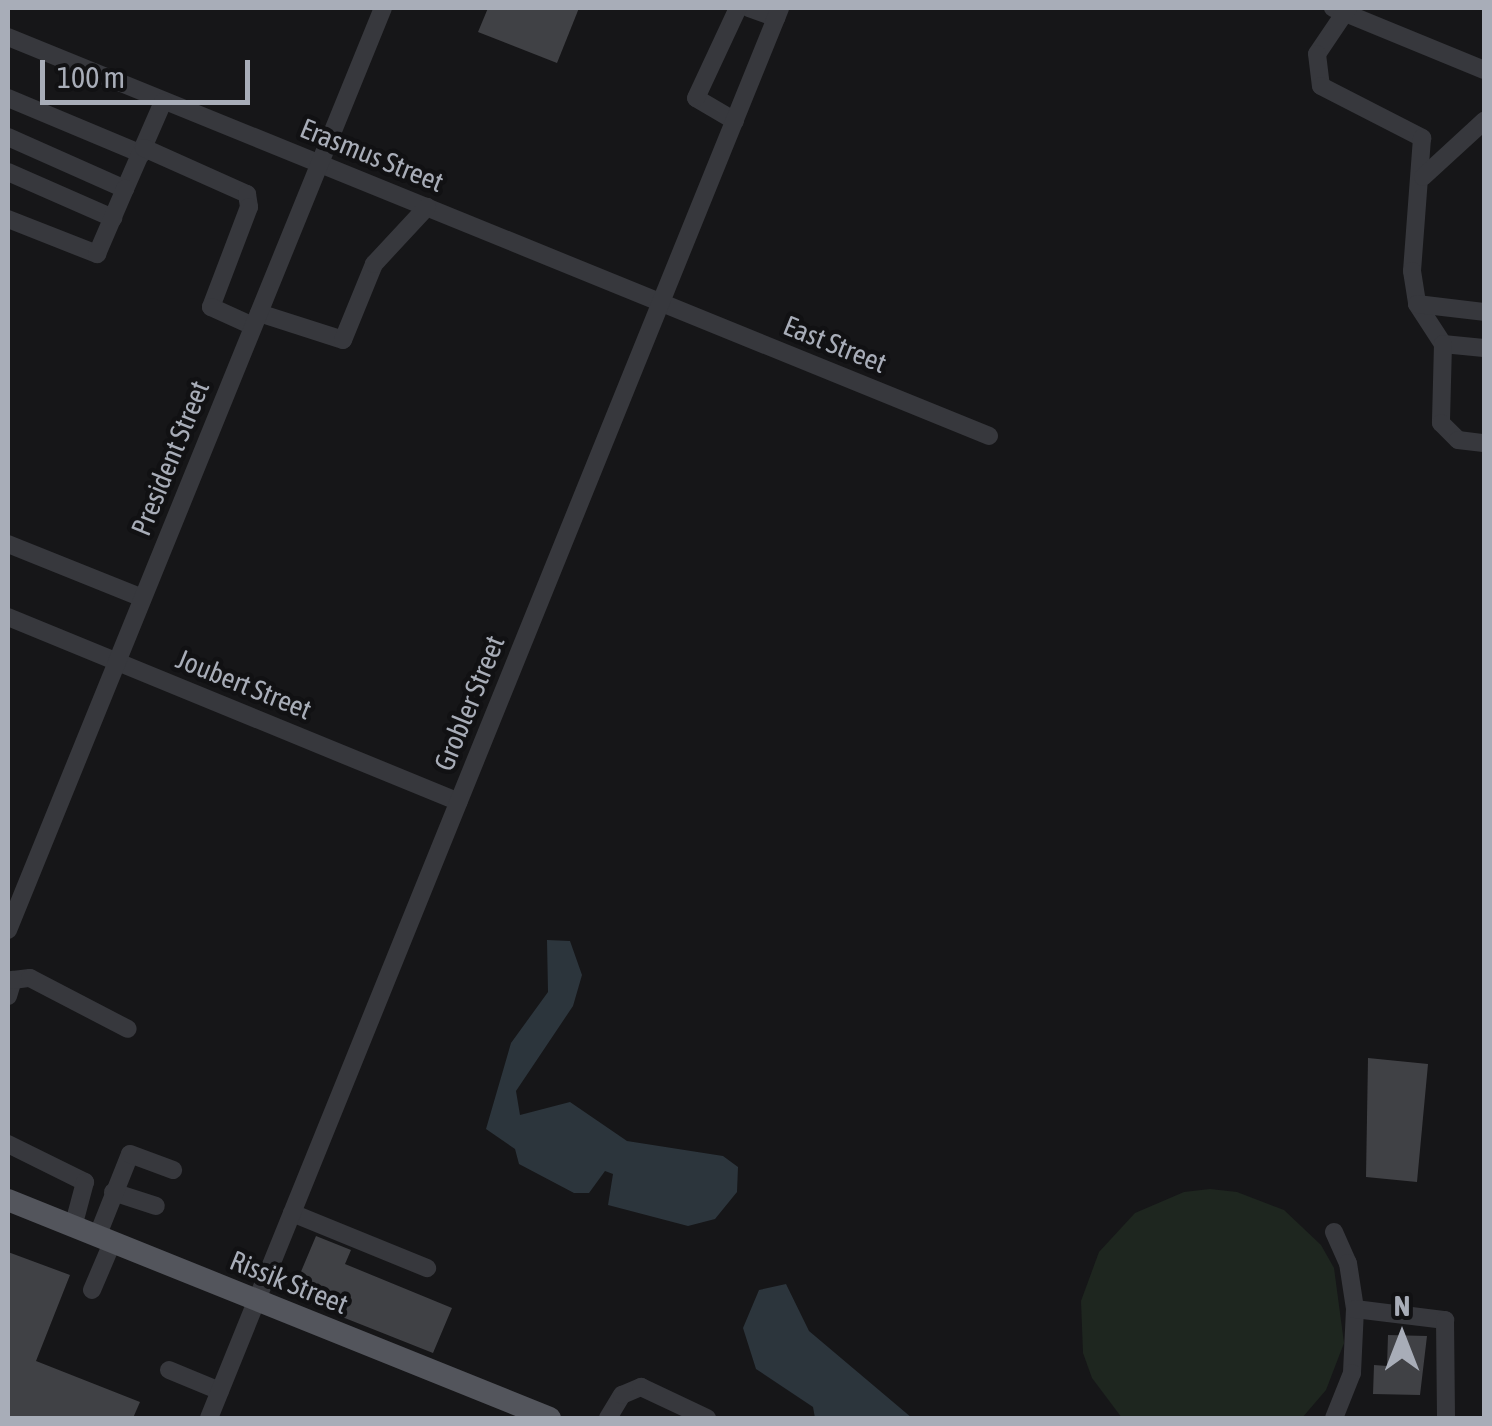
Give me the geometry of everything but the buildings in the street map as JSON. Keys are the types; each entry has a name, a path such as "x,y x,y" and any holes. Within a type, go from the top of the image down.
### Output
{"main road":[{"name":"Rissik Street","path":"8,1200 550,1418"}],"street":[{"name":"President Street","path":"8,930 383,8"},
{"path":"734,120 696,98 738,8"},
{"path":"750,8 778,13"},
{"path":"1484,70 1342,10 1317,54 1322,86 1422,138 1423,177 1412,272 1416,304 1443,344 1442,423 1458,440 1484,443"},
{"name":"Grobler Street","path":"209,1418 778,13"},
{"name":"Erasmus Street","path":"8,37 661,302"},
{"path":"8,98 246,194 249,206 211,307 256,320 343,340 374,264 427,207"},
{"path":"8,219 93,255 164,102"},
{"path":"1423,177 1484,121"},
{"path":"8,137 125,189"},
{"path":"8,172 113,218"},
{"name":"East Street","path":"661,302 988,436"},
{"path":"1416,304 1484,312"},
{"path":"1443,344 1484,348"},
{"path":"8,544 142,598"},
{"name":"Joubert Street","path":"8,617 458,802"},
{"path":"8,996 13,980 30,978 128,1029"},
{"path":"8,1144 85,1182 73,1227"},
{"path":"92,1290 113,1192 130,1154 173,1170"},
{"path":"113,1192 156,1206"},
{"path":"292,1213 428,1268"},
{"path":"1334,1232 1355,1308 1352,1373 1344,1415"},
{"path":"1355,1308 1445,1320 1446,1418"},
{"path":"169,1370 220,1391"},
{"path":"608,1418 622,1395 641,1386 706,1418"}],"shaded area":[{"path":"547,940 570,941 582,975 573,1006 516,1091 520,1115 570,1102 627,1141 723,1156 738,1167 737,1192 715,1219 688,1226 608,1205 613,1174 605,1171 589,1193 574,1193 519,1164 515,1149 486,1129 511,1043 548,992"},
{"path":"1184,1192 1237,1192 1284,1210 1321,1245 1334,1268 1344,1343 1326,1390 1302,1418 1122,1418 1092,1378 1083,1353 1081,1301 1099,1252 1135,1213"},
{"path":"786,1284 809,1331 912,1418 815,1418 813,1407 756,1369 743,1328 759,1290"}]}
